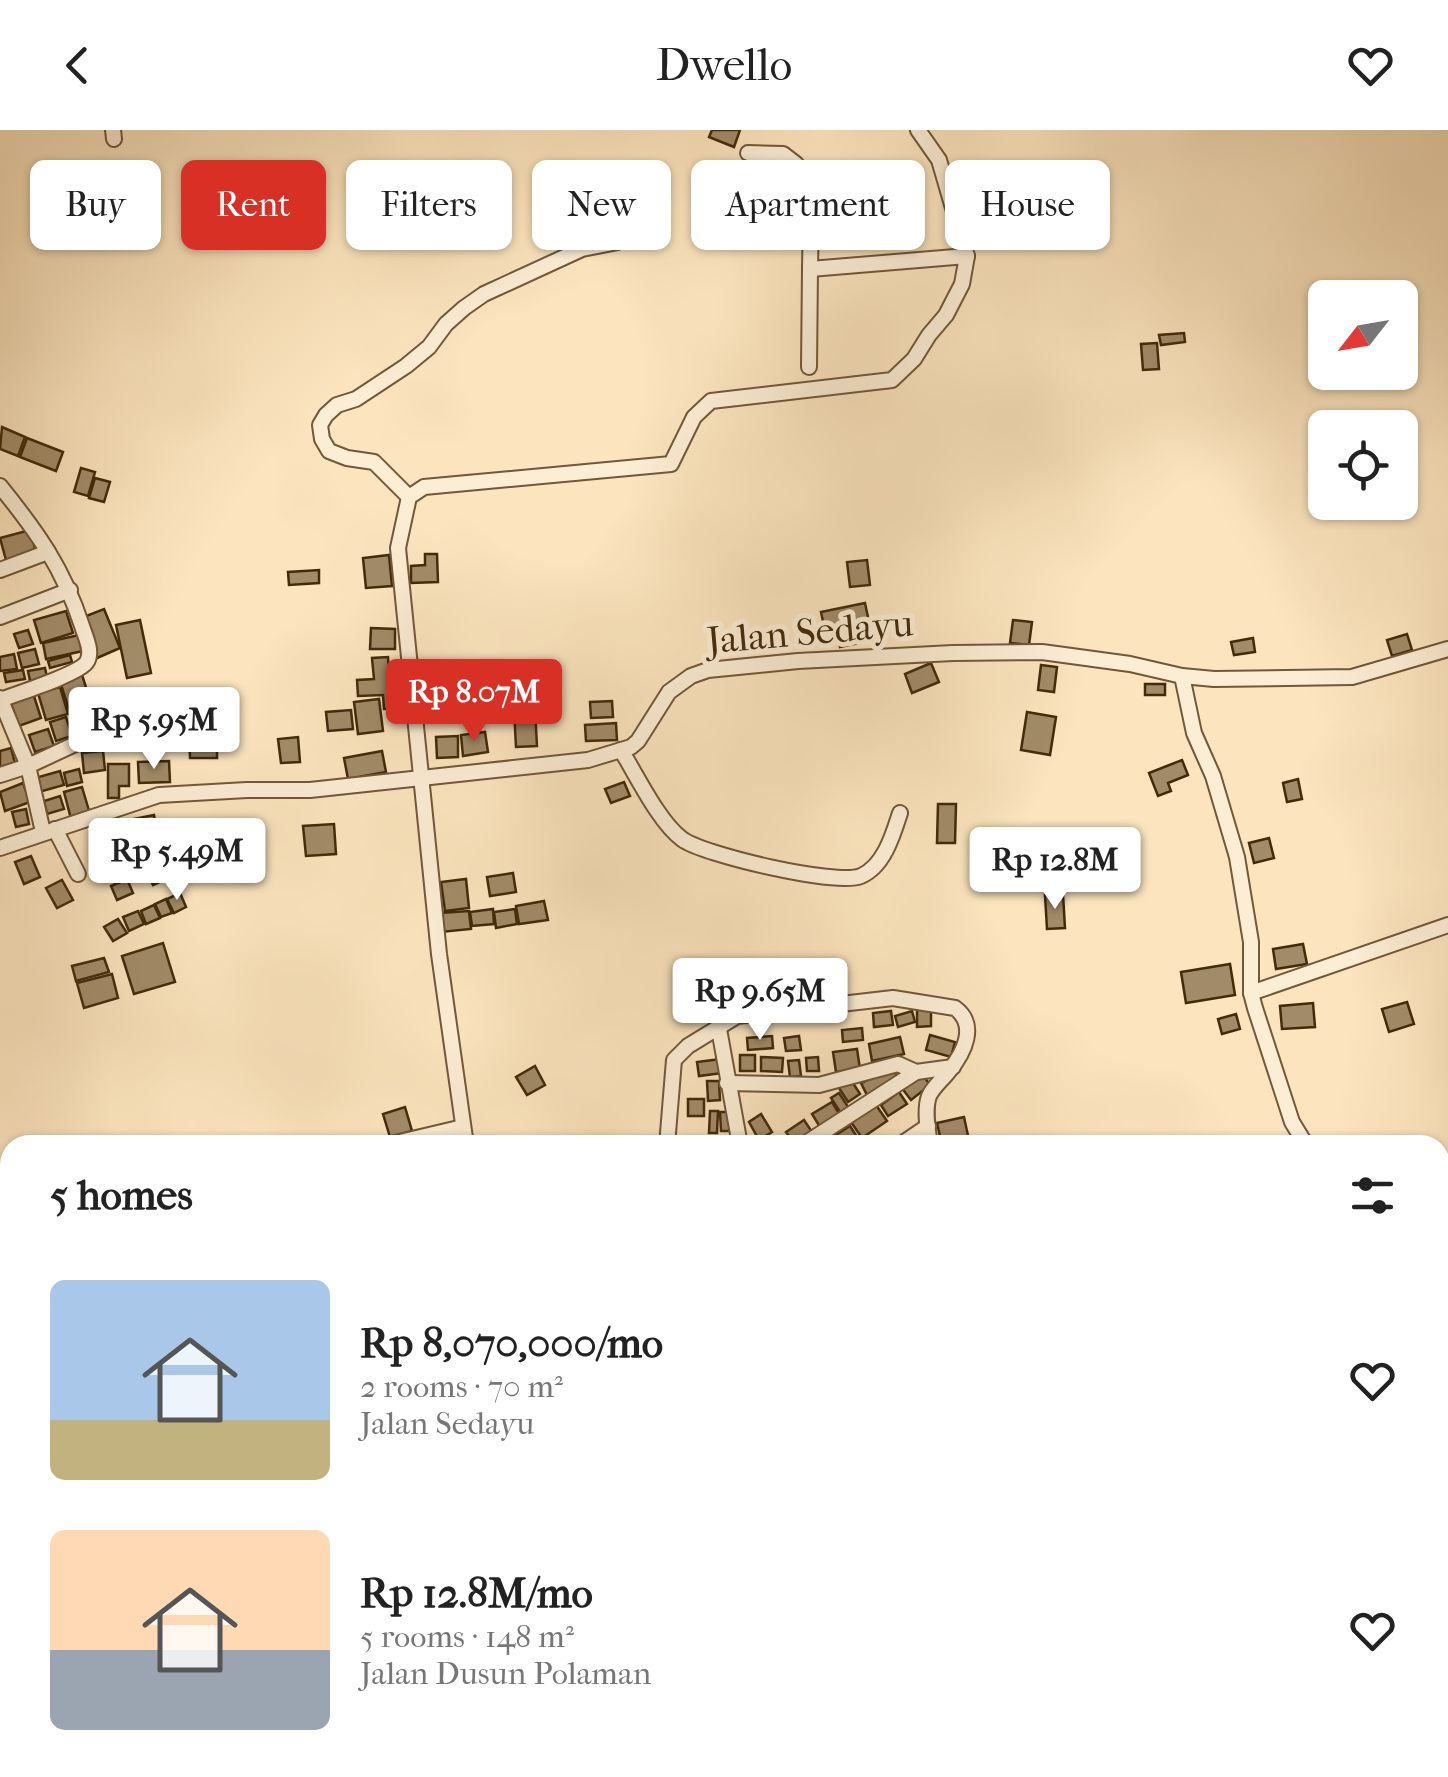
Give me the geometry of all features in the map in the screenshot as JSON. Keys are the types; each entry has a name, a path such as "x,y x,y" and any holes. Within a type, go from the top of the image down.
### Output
{"street":[{"path":"464,1135 438,954 398,548 409,497 424,487 671,464 694,417 711,401 892,380 914,359 946,314 962,284 967,256 940,160 918,130"},
{"path":"748,153 783,154 796,164 811,211 809,368"},
{"path":"409,497 374,462 328,451 320,425 326,416 406,366 446,324 484,294 582,250"},
{"path":"810,269 967,256"},
{"path":"0,486 32,526 70,590 88,645 89,658 72,672 0,699 49,830 78,874"},
{"path":"0,570 48,552"},
{"path":"0,616 70,590"},
{"name":"Jalan Sedayu","path":"621,750 638,740 669,692 691,676 708,670 798,661 1042,652 1214,679 1352,677 1448,649"},
{"path":"1182,676 1194,733 1213,776 1237,857 1251,942 1252,992 1292,1122 1300,1135"},
{"path":"0,775 88,738"},
{"path":"0,848 159,796 310,790 588,760 621,750 667,824 683,840 751,863 842,878 860,876 876,864 892,840 900,813"},
{"path":"1252,992 1448,925"},
{"path":"668,1135 674,1060 688,1046 742,1014 893,998 946,1006 962,1014 969,1024 953,1068 929,1096 929,1135"},
{"path":"719,1029 738,1135"},
{"path":"727,1082 819,1085 898,1064 916,1072"},
{"path":"818,1135 916,1072 953,1068"},
{"path":"915,1135 928,1126"},
{"path":"429,1135 463,1127"}],"building":[{"path":"712,130 740,130 734,147 709,137"},
{"path":"1184,333 1185,342 1161,345 1159,335"},
{"path":"1157,343 1159,369 1143,370 1141,344"},
{"path":"2,427 25,437 18,456 0,449"},
{"path":"27,438 63,452 56,471 20,457"},
{"path":"81,468 95,472 88,496 74,492"},
{"path":"95,478 110,482 104,502 89,498"},
{"path":"30,530 36,552 6,560 0,538"},
{"path":"425,554 437,554 438,582 411,583 411,566 425,565"},
{"path":"389,555 392,586 366,588 363,558"},
{"path":"867,560 870,585 850,587 847,562"},
{"path":"319,570 319,583 289,585 288,572"},
{"path":"865,603 869,622 825,631 821,612"},
{"path":"104,609 120,648 97,658 81,618"},
{"path":"66,611 73,633 41,643 34,620"},
{"path":"140,620 151,673 127,678 116,625"},
{"path":"1013,620 1032,622 1029,645 1010,643"},
{"path":"371,628 395,629 395,649 370,649"},
{"path":"855,628 859,643 840,647 837,632"},
{"path":"28,630 33,644 19,648 14,634"},
{"path":"1407,634 1412,650 1392,656 1387,640"},
{"path":"79,635 83,651 46,659 43,643"},
{"path":"1253,638 1255,652 1234,655 1231,642"},
{"path":"35,649 39,664 22,668 18,653"},
{"path":"14,654 17,669 0,671 0,657"},
{"path":"70,655 72,662 50,668 48,661"},
{"path":"388,657 390,689 404,688 406,708 384,709 383,695 358,696 357,680 374,679 372,658"},
{"path":"931,663 939,682 912,693 905,674"},
{"path":"1041,665 1057,667 1054,692 1038,690"},
{"path":"45,668 47,677 30,681 28,671"},
{"path":"23,670 25,679 6,682 4,673"},
{"path":"82,675 92,706 70,713 60,681"},
{"path":"1145,684 1165,684 1165,695 1145,695"},
{"path":"60,687 68,714 46,720 38,693"},
{"path":"33,693 41,718 19,726 10,701"},
{"path":"379,699 383,731 358,734 354,702"},
{"path":"612,701 613,717 591,718 590,702"},
{"path":"514,709 535,709 537,746 516,747"},
{"path":"351,710 353,729 328,731 326,712"},
{"path":"87,711 92,730 75,735 70,716"},
{"path":"1027,712 1056,717 1050,755 1021,750"},
{"path":"66,717 72,736 56,741 50,722"},
{"path":"189,723 217,723 217,758 190,758"},
{"path":"616,723 617,740 586,741 585,725"},
{"path":"48,729 54,746 35,752 29,735"},
{"path":"485,732 488,752 463,756 461,735"},
{"path":"458,736 458,757 437,758 436,737"},
{"path":"298,737 300,762 281,763 278,739"},
{"path":"11,748 16,767 0,772 0,751"},
{"path":"103,751 105,770 84,773 82,753"},
{"path":"382,751 386,772 348,779 344,758"},
{"path":"1182,760 1188,775 1168,783 1171,791 1158,796 1149,773"},
{"path":"169,761 170,782 139,783 138,762"},
{"path":"108,764 129,764 129,786 119,786 119,798 108,798"},
{"path":"79,769 82,782 67,786 64,773"},
{"path":"60,771 64,785 39,792 35,778"},
{"path":"1298,779 1302,799 1287,802 1283,783"},
{"path":"624,782 630,796 611,803 605,789"},
{"path":"23,783 30,802 5,811 0,792"},
{"path":"82,787 90,814 71,819 64,792"},
{"path":"60,796 64,809 47,814 44,801"},
{"path":"938,804 956,804 955,843 937,843"},
{"path":"26,809 29,824 16,827 12,812"},
{"path":"154,815 158,839 138,842 134,819"},
{"path":"334,824 336,854 306,856 303,826"},
{"path":"1269,838 1274,858 1254,863 1249,843"},
{"path":"31,856 40,877 24,884 15,862"},
{"path":"167,863 173,876 153,885 147,872"},
{"path":"513,873 516,892 490,896 487,877"},
{"path":"127,879 133,893 117,900 111,886"},
{"path":"466,879 469,908 445,911 441,882"},
{"path":"62,880 73,900 57,908 46,888"},
{"path":"180,893 186,907 174,913 167,899"},
{"path":"1063,894 1065,928 1047,929 1045,895"},
{"path":"166,899 172,913 161,917 155,904"},
{"path":"544,901 548,920 519,924 516,906"},
{"path":"154,905 160,918 146,924 141,911"},
{"path":"493,909 494,924 472,926 470,912"},
{"path":"515,909 517,924 496,928 494,912"},
{"path":"138,911 144,924 129,931 123,917"},
{"path":"469,911 471,929 441,932 439,913"},
{"path":"118,919 127,933 113,941 104,927"},
{"path":"163,943 175,982 134,994 122,956"},
{"path":"1303,944 1307,964 1276,969 1273,949"},
{"path":"104,958 109,972 76,981 72,966"},
{"path":"1230,964 1235,995 1186,1003 1181,972"},
{"path":"112,974 118,998 84,1008 77,983"},
{"path":"1407,1002 1414,1024 1389,1032 1382,1009"},
{"path":"1313,1003 1315,1027 1282,1029 1280,1006"},
{"path":"917,1005 931,1005 931,1026 917,1027"},
{"path":"891,1011 893,1025 874,1027 873,1013"},
{"path":"912,1011 915,1022 898,1027 895,1016"},
{"path":"1236,1014 1240,1029 1222,1034 1218,1019"},
{"path":"862,1028 863,1040 843,1042 842,1030"},
{"path":"930,1035 955,1042 951,1057 926,1050"},
{"path":"772,1036 773,1048 748,1050 747,1038"},
{"path":"799,1036 801,1050 786,1051 784,1038"},
{"path":"900,1037 904,1054 872,1061 869,1044"},
{"path":"857,1049 860,1069 836,1072 833,1052"},
{"path":"740,1055 755,1055 755,1071 740,1071"},
{"path":"761,1057 783,1058 782,1072 761,1071"},
{"path":"818,1057 819,1071 807,1071 806,1058"},
{"path":"721,1059 723,1073 699,1076 697,1062"},
{"path":"799,1060 801,1076 790,1077 788,1061"},
{"path":"535,1066 545,1085 527,1095 516,1077"},
{"path":"893,1068 899,1080 867,1095 861,1083"},
{"path":"921,1072 930,1085 911,1100 901,1087"},
{"path":"851,1080 860,1094 848,1102 839,1088"},
{"path":"707,1081 719,1081 720,1100 708,1101"},
{"path":"899,1092 907,1104 888,1116 881,1105"},
{"path":"839,1093 850,1110 842,1115 831,1098"},
{"path":"688,1099 704,1099 704,1116 688,1116"},
{"path":"832,1102 840,1115 820,1127 812,1114"},
{"path":"876,1105 887,1121 866,1135 860,1135 851,1122"},
{"path":"405,1107 412,1131 389,1135 383,1114"},
{"path":"710,1111 718,1111 717,1133 709,1133"},
{"path":"720,1112 729,1112 730,1131 721,1131"},
{"path":"761,1114 772,1132 756,1135 749,1122"},
{"path":"964,1117 968,1135 940,1135 937,1123"},
{"path":"804,1120 812,1132 788,1135 786,1132"},
{"path":"850,1126 856,1135 836,1135"}]}
